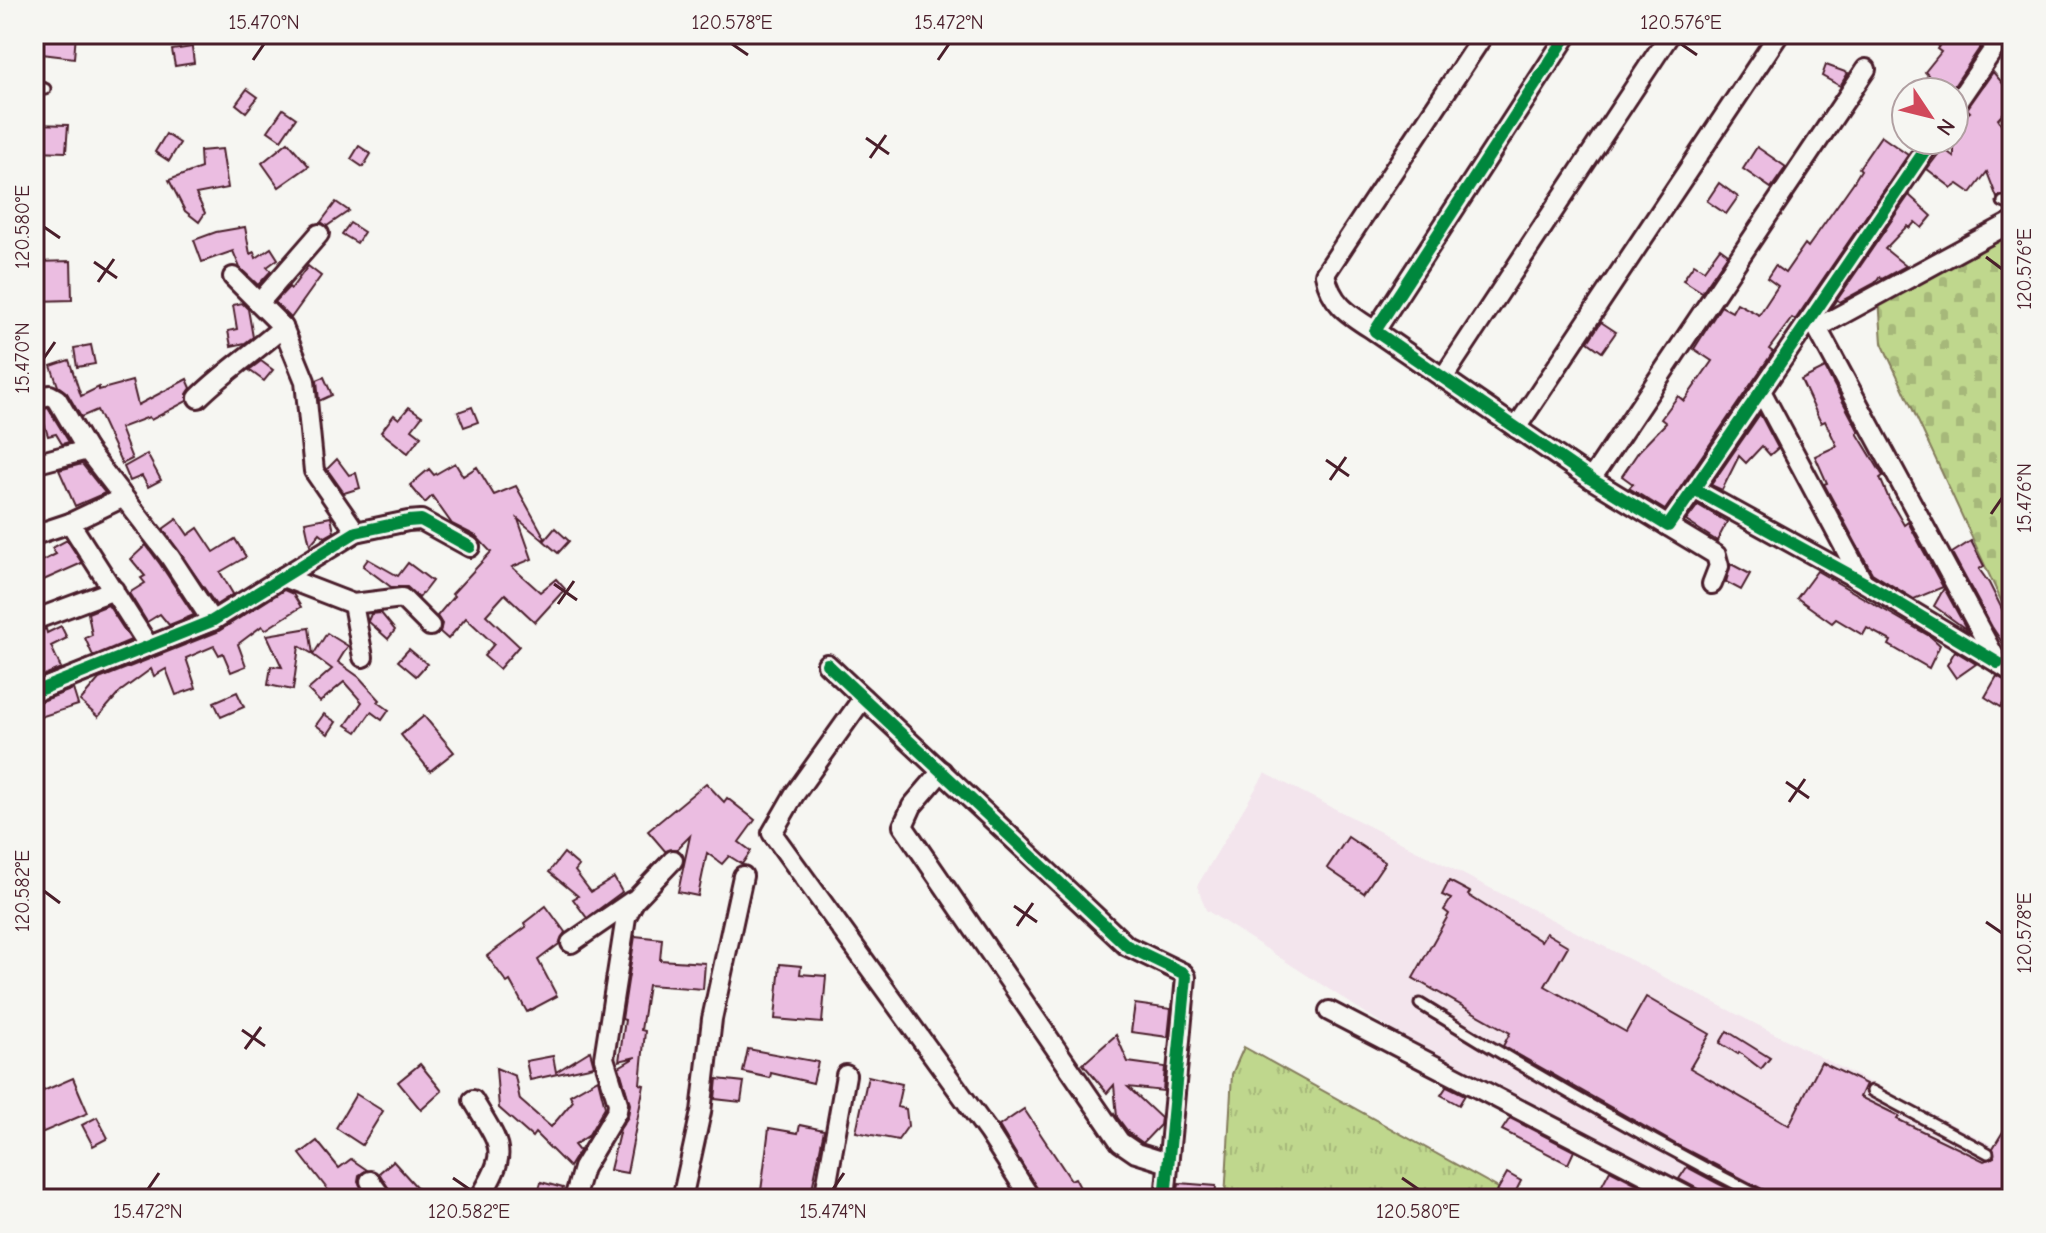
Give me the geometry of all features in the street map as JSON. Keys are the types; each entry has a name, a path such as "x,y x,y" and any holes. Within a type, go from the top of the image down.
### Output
{"street":[{"path":"1484,34 1325,274 1328,293 1350,315 1591,479 1716,555 1719,566 1712,584"},
{"path":"1375,331 1568,34"},
{"path":"1443,378 1670,34"},
{"path":"1516,428 1779,34"},
{"path":"1970,84 2004,34"},
{"path":"1591,479 1866,69"},
{"path":"1668,526 1761,391 1813,324 1922,156"},
{"path":"1813,324 2012,222"},
{"path":"259,303 319,234"},
{"path":"233,277 283,327 305,381 314,471 356,532"},
{"path":"1813,324 2005,667"},
{"path":"198,398 221,375 283,327"},
{"path":"1761,391 1863,582"},
{"path":"34,399 50,395 57,399 87,450 170,557 212,621"},
{"path":"34,464 87,450"},
{"path":"1694,489 1863,582 2005,667"},
{"path":"34,535 70,523 122,498"},
{"path":"34,692 212,621 356,532 421,520 470,547"},
{"path":"70,523 148,645"},
{"path":"283,577 353,604 402,598 430,626"},
{"path":"34,620 114,590"},
{"path":"353,604 363,657"},
{"path":"827,664 1127,946 1179,970 1186,977 1165,1199"},
{"path":"863,698 794,795 772,833 989,1133 1031,1199"},
{"path":"942,771 912,806 903,826 1120,1142 1136,1153 1168,1163"},
{"path":"571,943 635,900 673,860"},
{"path":"682,1199 701,1112 712,1019 743,876"},
{"path":"574,1199 583,1168 617,1111 618,1098 604,1058 626,917 635,900"},
{"path":"1329,1011 1692,1199"},
{"path":"824,1199 846,1075"},
{"path":"473,1100 499,1144 496,1172 479,1199"},
{"path":"370,1181 383,1199"}],"lane":[{"path":"34,86 45,89"},
{"path":"1420,1004 1662,1146 1765,1199"},
{"path":"1872,1091 1988,1153"}],"shaded area":[{"path":"1265,773 2012,1155 2012,1199 1700,1199 1403,1037 1206,910 1197,886"}],"green space":[{"path":"2012,230 2012,624 1882,343 1879,297"},
{"path":"1244,1047 1518,1199 1225,1199 1232,1074"}],"building":[{"path":"34,34 76,34 74,58 34,53"},
{"path":"1948,34 1989,34 1961,76 1927,76 1925,72 1941,52 1937,49"},
{"path":"192,47 194,63 175,66 172,50"},
{"path":"1826,65 1848,73 1840,86 1822,76"},
{"path":"1993,72 2012,94 2012,104 1998,119 2012,140 2012,195 1997,198 1987,172 1971,193 1958,184 1952,188 1927,169 1937,156 1970,156 1970,105"},
{"path":"247,89 258,97 246,112 236,104"},
{"path":"283,109 296,118 281,140 268,131"},
{"path":"35,124 68,125 66,152 34,151"},
{"path":"166,134 180,143 169,161 155,152"},
{"path":"1881,136 1890,142 1890,156 1907,156 1795,320 1792,318 1769,349 1773,352 1665,510 1629,488 1633,484 1622,476 1639,451 1666,423 1661,419 1678,396 1684,401 1712,361 1694,349 1721,306 1732,312 1737,303 1759,315 1778,286 1767,278 1775,266 1785,273 1805,244 1808,247 1853,183 1861,170 1859,168"},
{"path":"288,142 309,166 279,187 262,163"},
{"path":"359,146 371,154 363,167 351,159"},
{"path":"1757,147 1786,167 1771,188 1743,169"},
{"path":"222,149 228,188 196,194 205,213 199,222 185,211 169,180 201,168 200,151"},
{"path":"1719,183 1738,197 1726,214 1707,201"},
{"path":"1909,195 1932,216 1922,228 1915,222 1910,228 1907,226 1885,249 1906,266 1882,279 1879,277 1875,283 1840,302 1837,300"},
{"path":"336,202 349,211 327,226 321,222"},
{"path":"350,223 364,232 357,243 342,234"},
{"path":"245,227 250,254 254,252 256,258 271,248 278,259 267,267 271,271 258,285 240,268 233,251 202,262 194,240"},
{"path":"1720,248 1728,254 1702,292 1683,280 1694,264 1704,270"},
{"path":"71,261 72,300 37,301 36,262"},
{"path":"308,266 321,276 291,318 275,302 289,287 291,289"},
{"path":"242,303 248,309 253,337 245,343 231,346 228,331 237,329 233,305"},
{"path":"1601,322 1616,332 1602,352 1588,342"},
{"path":"91,345 95,364 77,367 74,348"},
{"path":"69,360 81,396 99,387 99,390 132,381 138,405 187,379 191,388 187,401 151,420 149,417 120,428 132,459 122,464 97,410 81,417 67,393 58,386 51,366"},
{"path":"261,361 273,370 264,381 249,370"},
{"path":"1825,368 1857,433 1883,476 1880,478 1889,499 1904,525 1908,522 1943,587 1914,599 1872,573 1824,484 1827,483 1815,456 1837,446 1825,421 1821,423 1801,380"},
{"path":"324,377 332,395 319,401 317,380"},
{"path":"409,407 422,416 412,429 421,436 408,453 381,432 394,415 399,419"},
{"path":"472,407 478,422 464,427 458,412"},
{"path":"48,408 69,442 62,444 56,434 48,436 40,410"},
{"path":"1760,414 1778,448 1770,455 1762,446 1746,463 1739,456 1722,490 1711,485"},
{"path":"147,454 161,480 148,487 142,476 130,481 124,467"},
{"path":"337,459 349,475 356,473 360,488 344,493 327,469"},
{"path":"455,463 463,476 477,467 494,495 516,486 545,538 543,540 518,519 532,559 512,567 540,592 556,579 565,589 535,622 505,594 486,615 519,646 499,669 484,656 494,644 466,618 448,639 440,632 442,624 437,616 454,596 452,594 491,552 476,536 452,524 432,496 425,503 410,485 429,469 434,475"},
{"path":"82,464 105,493 75,506 59,470"},
{"path":"1698,505 1727,522 1717,541 1686,521"},
{"path":"331,517 334,532 325,537 320,533 310,545 305,522"},
{"path":"177,519 188,535 198,528 214,552 235,539 246,557 220,572 233,594 216,605 163,529"},
{"path":"555,528 569,541 558,553 544,541"},
{"path":"67,540 82,563 39,582 34,565 56,554 52,548"},
{"path":"1971,541 1984,566 1979,569 2012,629 2012,657 1952,553"},
{"path":"146,545 194,615 169,625 160,614 147,622 129,593 145,583 141,578 145,576 131,559"},
{"path":"368,559 398,576 408,563 432,581 419,598 407,587 391,587 363,566"},
{"path":"1731,564 1750,574 1741,590 1726,582"},
{"path":"1817,571 1931,637 1940,645 1929,668 1867,628 1863,635 1836,619 1832,623 1797,598"},
{"path":"1944,588 1967,630 1934,606"},
{"path":"284,590 293,594 301,607 265,630 262,626 238,644 246,666 231,672 223,653 219,655 214,646 186,658 196,688 176,695 166,669 154,676 151,669 121,691 98,717 80,701 99,679 217,632"},
{"path":"108,605 131,640 93,656 85,638 92,635 88,613"},
{"path":"381,613 395,630 388,639 368,621 371,614"},
{"path":"61,626 67,638 51,646 61,668 35,679 34,633 46,629 47,633"},
{"path":"309,628 313,654 299,646 293,690 268,685 271,666 282,667 267,635"},
{"path":"327,633 348,646 338,662 359,677 380,700 378,702 389,710 382,720 371,712 357,732 346,725 362,702 344,682 320,702 308,690 332,669 313,655"},
{"path":"409,649 427,664 416,676 398,661"},
{"path":"1955,651 1976,664 1956,678 1947,665"},
{"path":"1997,676 2012,684 2001,707 1985,697"},
{"path":"73,689 78,705 34,719 34,704"},
{"path":"237,692 244,707 221,717 214,702"},
{"path":"324,714 336,722 328,734 316,725"},
{"path":"424,716 454,752 430,771 401,735"},
{"path":"706,783 724,802 727,798 755,820 739,842 751,851 742,864 729,856 722,864 707,853 698,896 678,892 690,836 677,849 665,851 648,831"},
{"path":"1348,837 1385,862 1364,893 1327,868"},
{"path":"564,853 579,866 575,871 591,892 614,878 622,892 587,918 573,899 578,896 549,872"},
{"path":"1449,881 1541,941 1546,933 1568,946 1545,986 1626,1032 1646,997 1710,1034 1690,1068 1789,1125 1821,1062 1866,1084 1860,1097 1899,1116 1897,1119 1984,1161 1994,1157 1993,1148 2012,1117 2012,1199 1772,1199 1768,1192 1679,1146 1503,1046 1510,1033 1413,978 1449,914 1444,910 1451,899 1442,895"},
{"path":"546,906 565,932 559,944 538,960 557,996 527,1012 510,981 507,983 487,956 526,927 524,923"},
{"path":"635,936 662,939 660,960 705,963 703,989 648,985 641,1030 645,1031 640,1084 644,1085 627,1173 610,1170 630,1104 619,1067 636,1057 619,1061"},
{"path":"780,964 801,966 800,974 826,976 822,1023 775,1019"},
{"path":"1135,1004 1171,1009 1168,1037 1131,1032"},
{"path":"1727,1031 1770,1058 1761,1069 1739,1052 1720,1043"},
{"path":"1116,1035 1128,1062 1165,1067 1163,1091 1128,1087 1161,1118 1160,1125 1143,1143 1129,1133 1117,1117 1114,1085 1107,1093 1083,1064"},
{"path":"748,1049 818,1062 813,1083 771,1073 770,1078 743,1072"},
{"path":"590,1051 594,1066 530,1080 526,1061 553,1056 556,1072"},
{"path":"420,1064 442,1091 421,1110 398,1082"},
{"path":"496,1068 515,1076 520,1100 551,1127 573,1101 570,1095 598,1079 605,1107 588,1136 574,1145 579,1151 569,1167 535,1133 532,1137 499,1108"},
{"path":"868,1076 902,1084 897,1107 906,1109 908,1126 898,1140 856,1132"},
{"path":"73,1078 88,1113 34,1136 34,1095"},
{"path":"717,1079 744,1082 741,1102 715,1099"},
{"path":"1447,1086 1465,1095 1459,1105 1441,1095"},
{"path":"356,1094 383,1111 362,1145 336,1128"},
{"path":"1024,1109 1071,1180 1075,1178 1086,1199 1043,1199 999,1126"},
{"path":"97,1117 108,1138 93,1146 82,1125"},
{"path":"1510,1118 1574,1151 1568,1164 1502,1130"},
{"path":"800,1125 824,1130 810,1199 760,1199 769,1128 798,1133"},
{"path":"317,1141 339,1168 351,1159 367,1170 359,1175 358,1181 368,1199 335,1199 300,1154"},
{"path":"393,1161 420,1191 410,1199 395,1199 379,1173"},
{"path":"1687,1167 1749,1199 1704,1199 1698,1189 1679,1179"},
{"path":"1610,1170 1666,1199 1624,1199 1601,1187"},
{"path":"1507,1173 1521,1181 1512,1199 1497,1191"},
{"path":"541,1182 563,1188 560,1199 536,1199"},
{"path":"1179,1183 1216,1186 1215,1199 1177,1197"}],"cycle path":[{"path":"1568,34 1375,331 1591,479 1668,526 1694,489"},
{"path":"1921,156 1694,489 1863,582 1998,663"},
{"path":"34,692 212,621 356,532 421,520 470,547"},
{"path":"827,664 1127,946 1186,977 1165,1199"}]}
